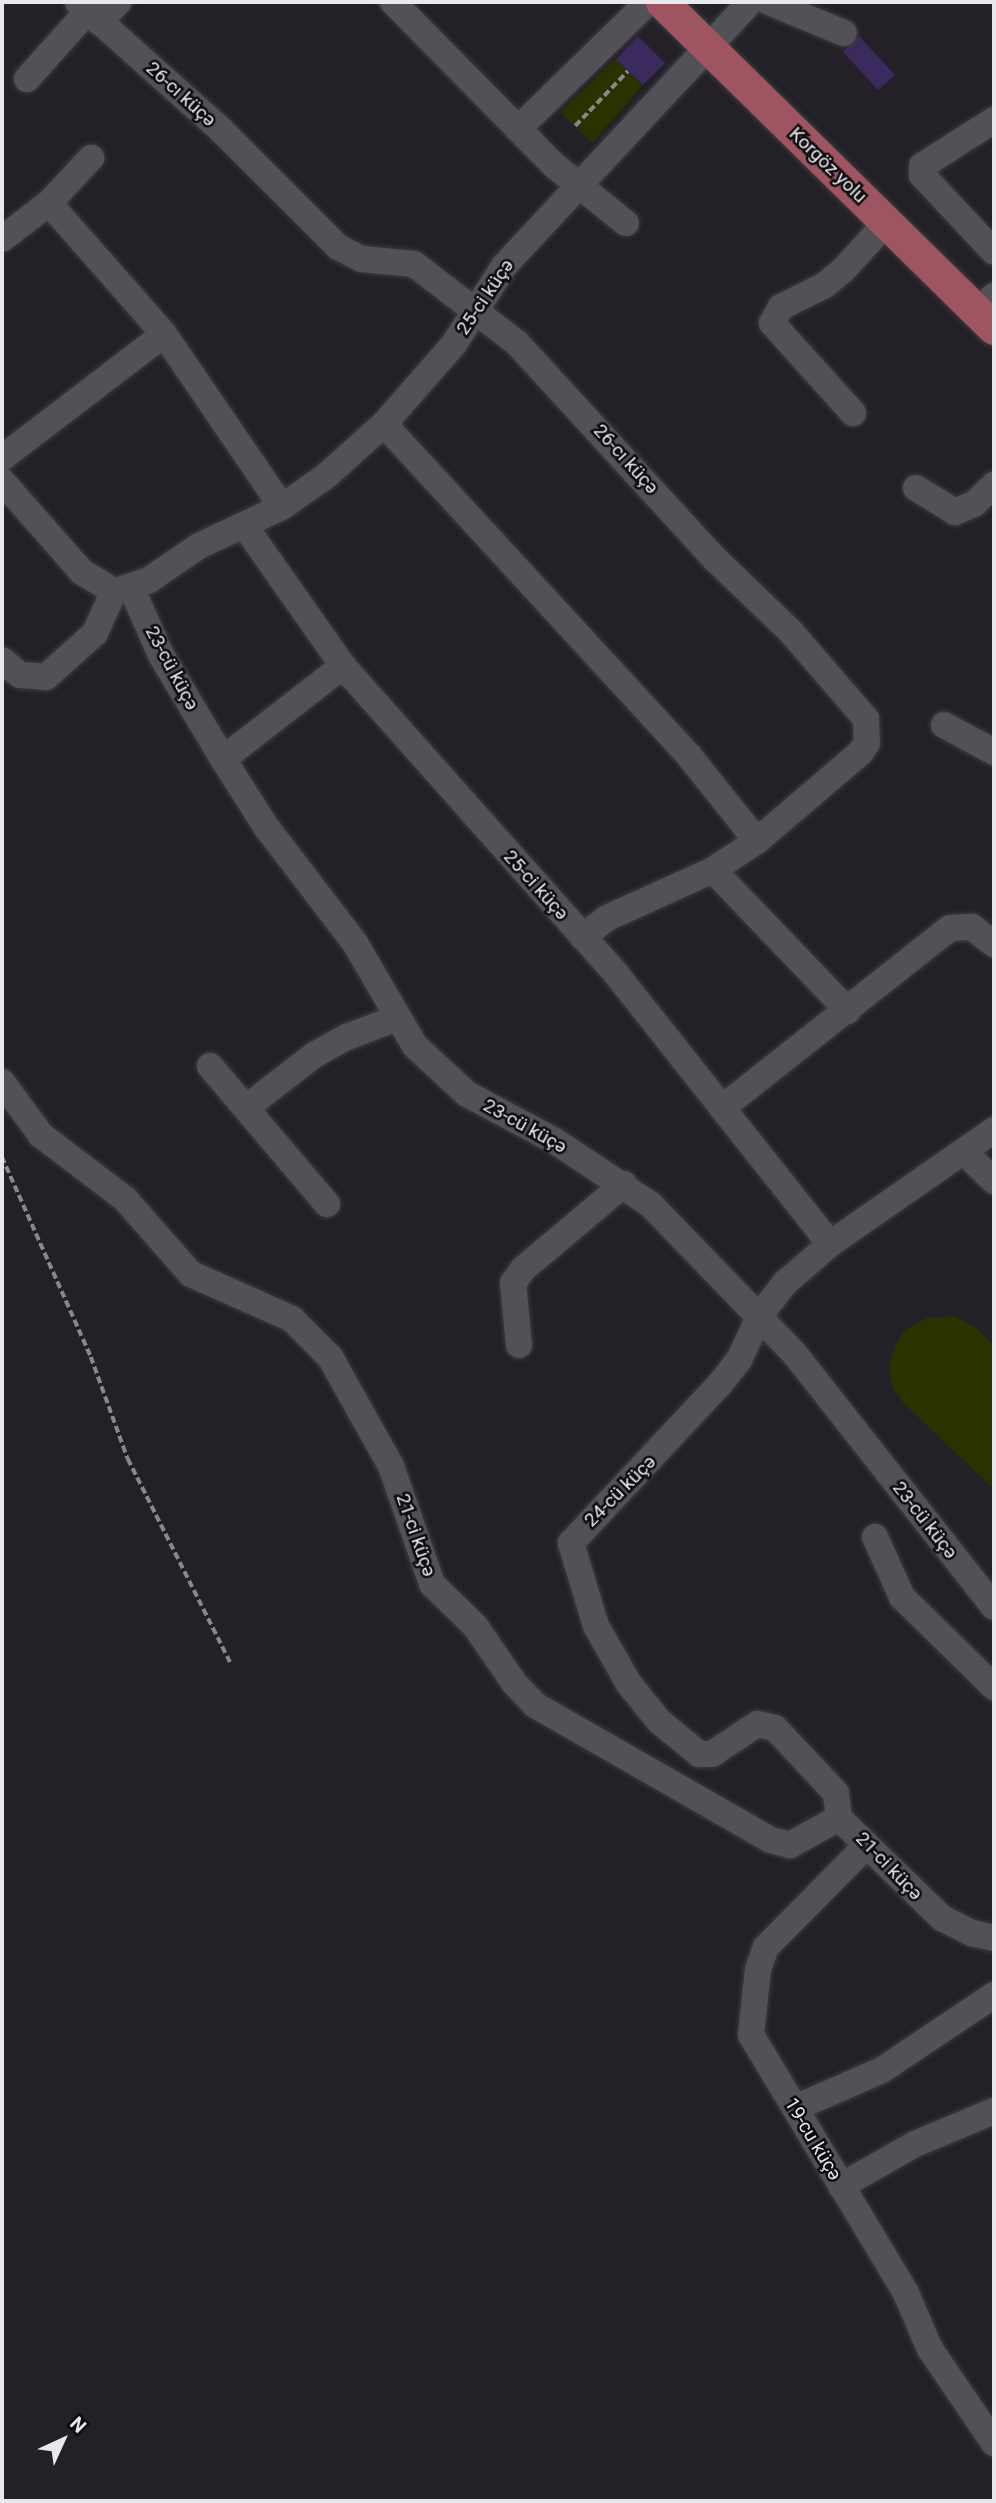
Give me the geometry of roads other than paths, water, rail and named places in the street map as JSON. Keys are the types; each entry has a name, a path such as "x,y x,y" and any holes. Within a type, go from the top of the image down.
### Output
{"main road":[{"name":"Korgöz yolu","path":"676,7 708,46 887,222 989,312"}],"street":[{"path":"27,79 88,12 118,2"},
{"path":"393,2 578,186 626,223"},
{"path":"518,129 648,2"},
{"name":"25-ci küçə","path":"123,589 282,506 326,476 384,424 454,344 504,266 750,2"},
{"path":"769,2 844,33"},
{"name":"26-cı küçə","path":"88,12 220,130 338,247 362,259 414,264 476,308 569,396 715,559 791,632 866,719 867,743 860,754 757,841 713,870 607,918 583,937"},
{"path":"994,120 922,166 922,175 994,252"},
{"path":"2,239 49,203 91,158"},
{"path":"49,203 164,334 282,506"},
{"path":"853,413 772,323 781,307 825,285 845,268 887,222"},
{"path":"2,458 164,334"},
{"path":"384,424 690,757 757,841"},
{"path":"2,481 82,572 123,589 95,633 46,677 20,675 2,660"},
{"path":"916,488 955,512 974,504 994,485"},
{"name":"25-ci küçə","path":"244,525 343,666 583,937 830,1244"},
{"name":"23-cü küçə","path":"123,589 267,828 348,932 415,1046 467,1094 624,1184 650,1204 760,1315 994,1607"},
{"path":"223,759 343,666"},
{"path":"944,725 994,752"},
{"path":"713,870 848,1011"},
{"path":"722,1108 950,928 972,927 994,944"},
{"path":"247,1107 314,1055 347,1037 397,1018"},
{"path":"209,1066 247,1107 327,1205"},
{"name":"21-ci küçə","path":"2,1082 41,1135 125,1199 191,1274 292,1319 321,1347 348,1384 391,1466 432,1584 475,1626 535,1705 771,1840 790,1845 839,1818 942,1917 972,1933 994,1938"},
{"name":"24-cü küçə","path":"839,1818 836,1793 775,1728 757,1724 712,1754 699,1754 659,1721 629,1684 596,1626 571,1553 571,1543 583,1527 685,1426 720,1384 738,1360 760,1315 785,1283 830,1244 994,1130"},
{"path":"964,1152 994,1181"},
{"path":"519,1345 513,1283 523,1269 624,1184"},
{"path":"875,1538 902,1597 994,1688"},
{"name":"19-cu küçə","path":"867,1845 780,1929 758,1969 751,2035 905,2291 930,2349 994,2442"},
{"path":"795,2108 881,2070 994,1995"},
{"path":"841,2186 915,2144 994,2111"}]}
